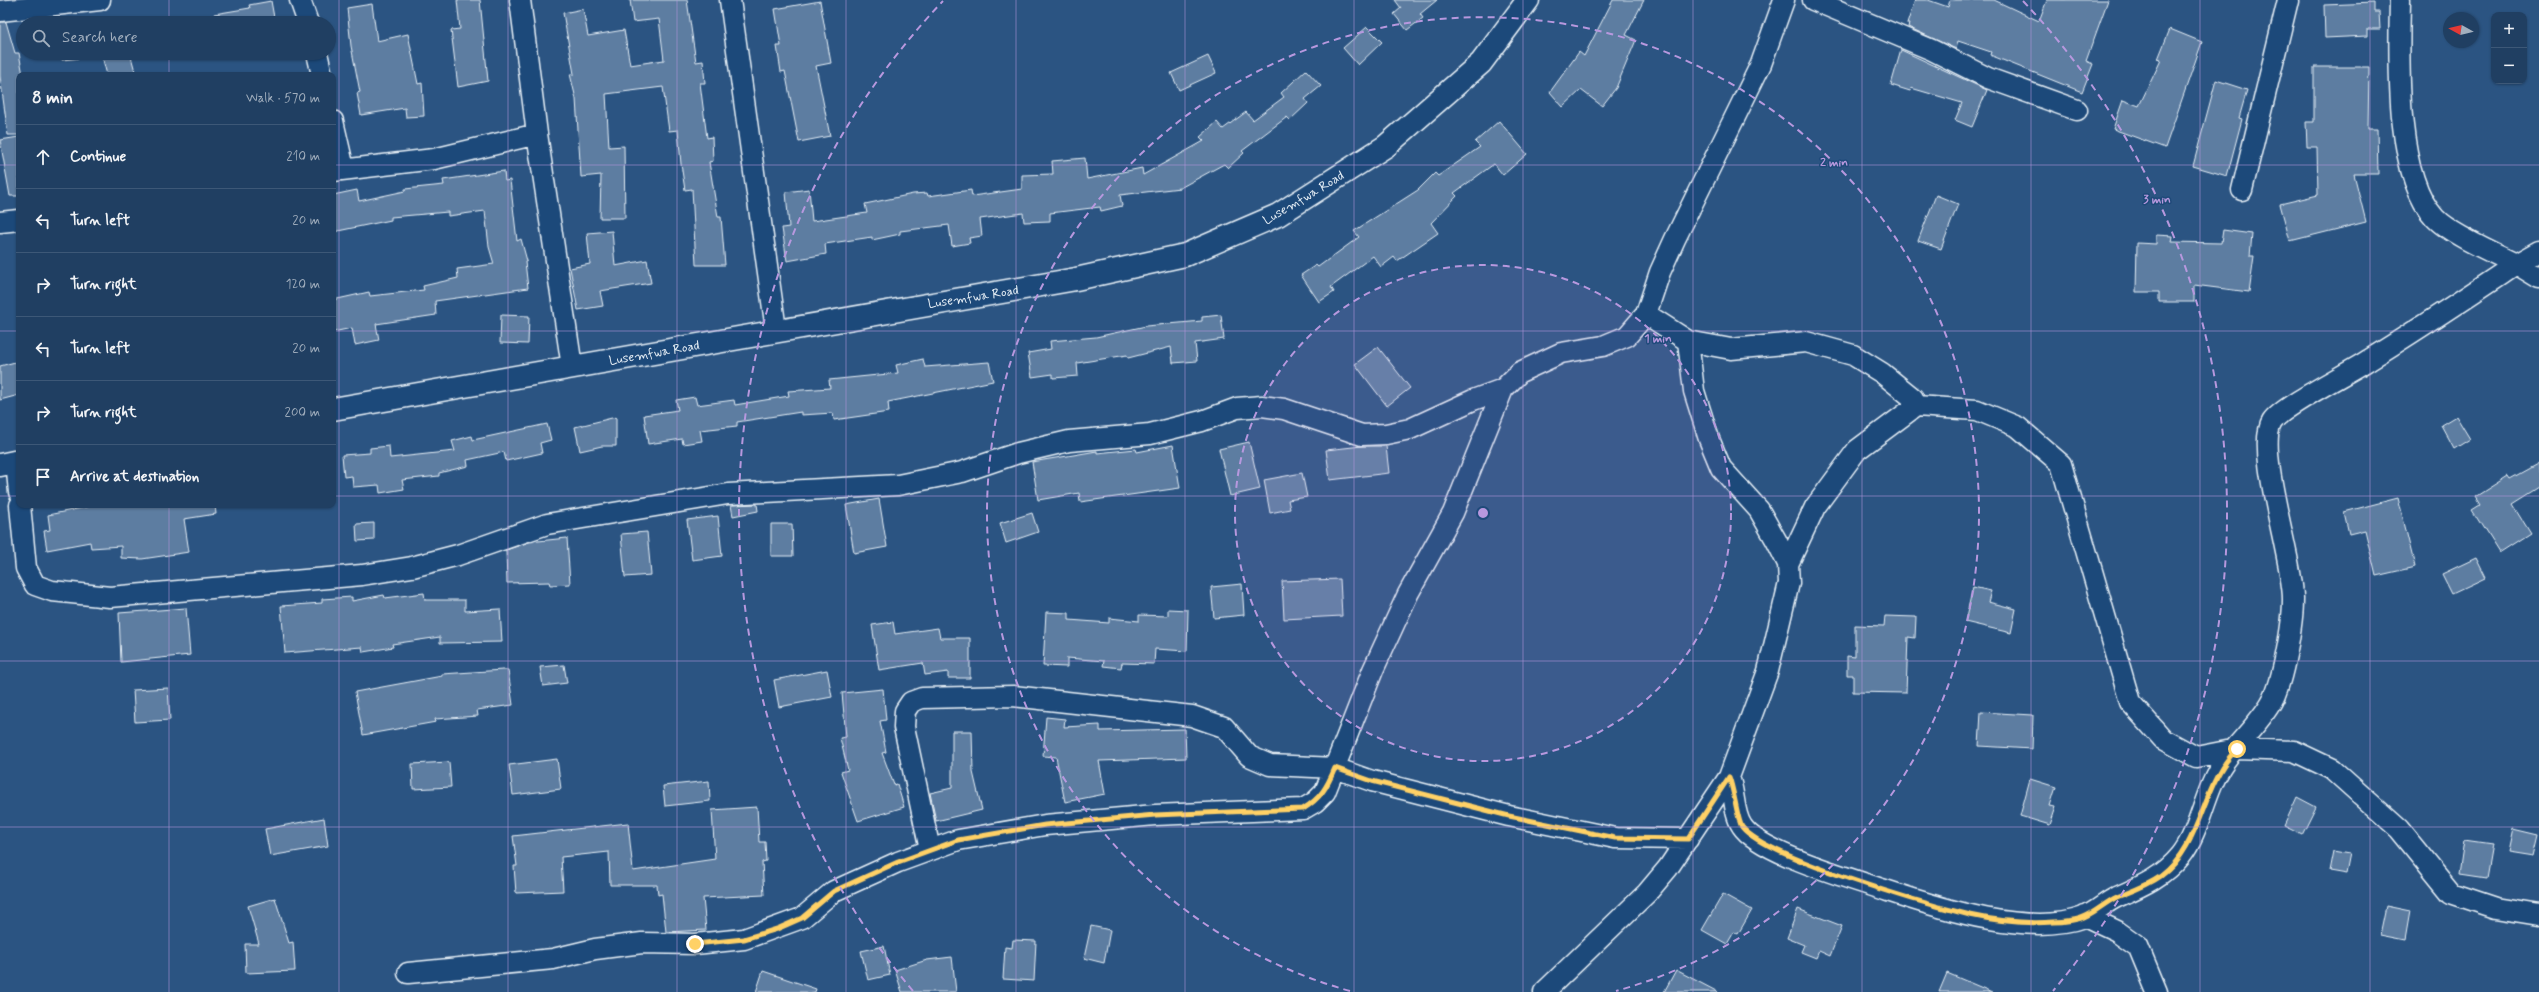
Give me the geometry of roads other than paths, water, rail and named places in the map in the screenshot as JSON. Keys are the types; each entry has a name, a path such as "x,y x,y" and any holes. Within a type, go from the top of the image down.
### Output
{"street":[{"path":"0,11 100,0"},
{"path":"300,0 306,16"},
{"path":"520,0 537,134 572,367"},
{"path":"730,0 776,330"},
{"name":"Lusemfwa Road","path":"336,408 776,330 1076,279 1185,255 1278,215 1386,146 1481,63 1528,0"},
{"path":"408,973 553,959 595,949 642,943 695,944 744,939 777,929 802,918 834,891 898,862 958,840 1045,825 1155,815 1303,809 1315,802 1325,792 1373,670 1408,594 1453,513 1503,389 1520,372 1561,353 1603,346 1628,336 1646,314 1660,272 1675,239 1761,64 1784,0"},
{"path":"1813,0 1932,50 1988,78 2077,110"},
{"path":"2242,190 2288,0"},
{"path":"2400,0 2399,50 2404,132 2415,187 2435,218 2474,243 2516,264 2539,278"},
{"path":"319,60 321,72"},
{"path":"336,146 339,170 434,159 537,134"},
{"path":"0,222 16,220"},
{"path":"1729,777 1735,791 1742,826 1757,841 1791,857 1892,892 1970,915 2012,922 2055,922 2085,916 2115,898 2141,888 2162,875 2181,855 2192,839 2200,812 2218,773 2226,760 2237,749 2273,699 2286,652 2293,598 2270,468 2268,440 2271,423 2284,411 2371,359 2516,264 2539,251"},
{"path":"1646,314 1688,341 1731,349 1806,342 1853,355 1882,373 1913,398 1916,406"},
{"path":"1544,992 1647,893 1688,839 1729,777 1768,671 1789,583 1788,564 1759,510 1721,468 1703,422 1694,391 1688,341"},
{"path":"20,508 26,568 35,585 52,591 110,597 362,575 405,568 458,555 547,524 728,494 898,485 962,472 1018,453 1069,441 1150,434 1202,421 1237,408 1262,406 1284,409 1362,435 1386,434 1410,429 1473,400 1503,389"},
{"path":"1788,564 1815,507 1857,450 1916,406 1977,410 2018,427 2060,464 2130,702 2163,739 2196,757 2237,749 2294,751 2332,769 2399,829 2451,893 2496,908 2539,915"},
{"path":"12,463 16,480"},
{"path":"930,850 904,727 905,711 911,702 922,698 1013,696 1192,716 1224,727 1249,756 1270,764 1335,768 1372,781 1509,816 1615,838 1688,839"},
{"path":"2085,916 2117,931 2138,946 2157,992"}]}
